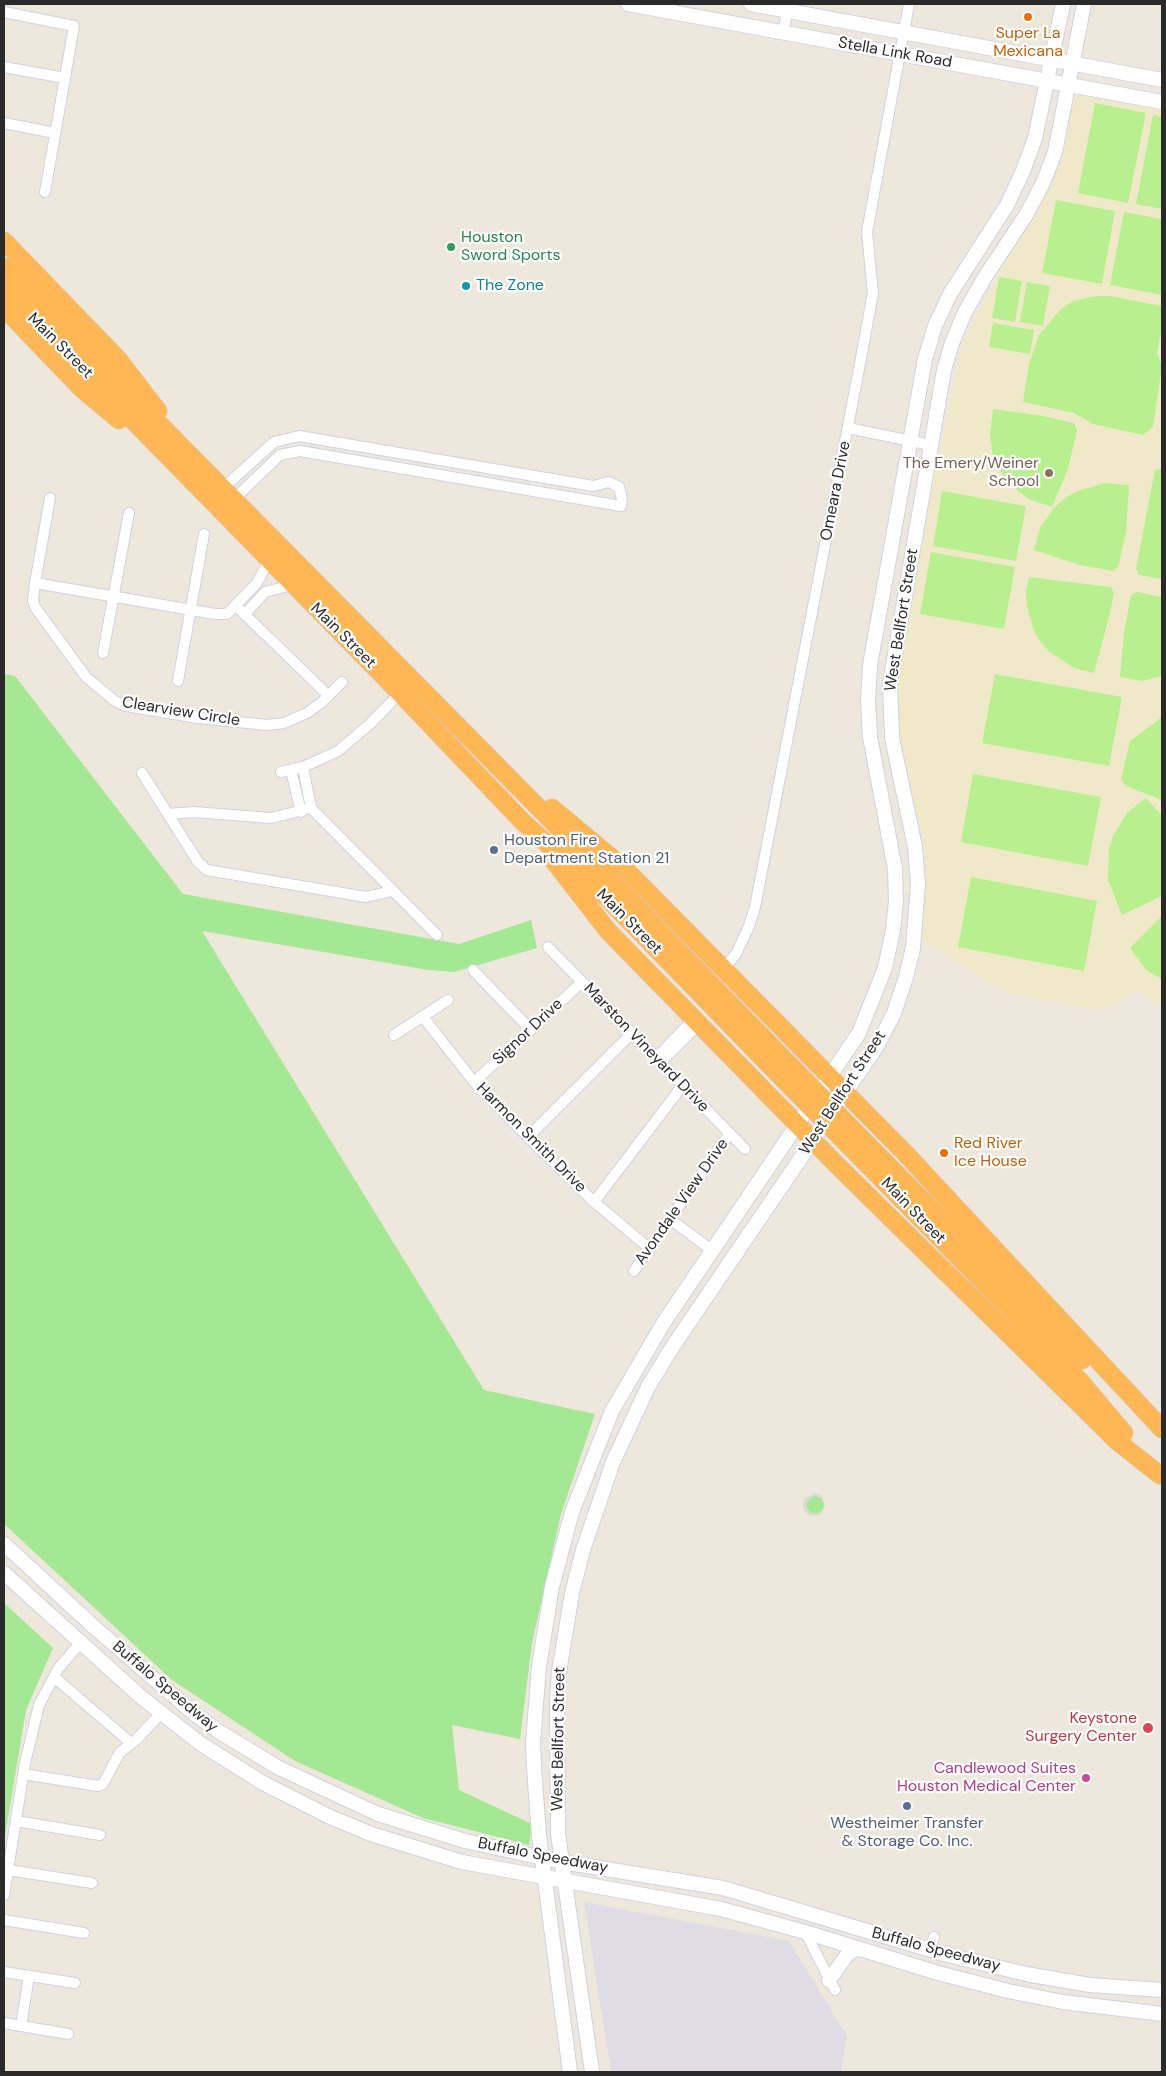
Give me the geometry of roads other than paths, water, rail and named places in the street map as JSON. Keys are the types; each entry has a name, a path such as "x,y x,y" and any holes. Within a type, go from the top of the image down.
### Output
{"highway":[{"path":"4,240 118,359 208,475"},
{"name":"Main Street","path":"4,267 208,475 269,560 292,585 400,693 523,822 605,896 782,1067"},
{"name":"Main Street","path":"4,289 221,495 463,733 864,1151 1081,1382 1161,1476"},
{"path":"4,308 81,388 221,495"},
{"path":"463,733 624,868 883,1131 1052,1309 1162,1430"},
{"path":"523,822 608,931 836,1164 1118,1442 1161,1476"},
{"path":"765,1091 787,1093 805,1075 806,1054"},
{"path":"836,1164 835,1149 857,1126 868,1125 883,1131"},
{"name":"Main Street","path":"864,1151 1162,1440"}],"main road":[{"name":"Stella Link Road","path":"628,4 669,8 784,32 1162,102"},
{"name":"Stella Link Road","path":"752,4 788,7 904,32 1162,80"},
{"name":"West Bellfort Street","path":"570,2072 535,1796 533,1742 538,1666 552,1587 572,1512 584,1477 612,1411 664,1322 859,1033 873,1004 885,968 891,942 896,901 895,869 870,737 868,700 873,652 925,359 935,326 950,294 999,217 1023,172 1035,138 1063,4"},
{"name":"West Bellfort Street","path":"592,2072 558,1834 556,1775 557,1704 559,1672 572,1593 583,1550 610,1470 648,1386 729,1263 846,1094 877,1046 894,1013 913,948 918,884 915,847 896,767 890,711 890,683 944,370 952,343 973,298 1043,183 1055,152 1084,4"},
{"path":"999,217 1016,230"},
{"path":"873,652 894,655"},
{"path":"883,807 904,802"},
{"path":"891,942 913,948"},
{"path":"713,1251 729,1263"},
{"path":"632,1376 648,1386"},
{"name":"Buffalo Speedway","path":"4,1544 94,1627 192,1712 238,1744 280,1768 378,1814 465,1841 542,1858 723,1888 937,1952 1026,1974 1090,1985 1162,1990"},
{"name":"Buffalo Speedway","path":"4,1573 80,1643 161,1713 201,1744 263,1783 328,1816 370,1834 462,1862 721,1909 805,1932 938,1974 1008,1991 1087,2006 1162,2014"},
{"path":"552,1587 572,1593"},
{"path":"80,1643 94,1627"},
{"path":"535,1704 557,1704"},
{"path":"180,1728 192,1712"},
{"path":"370,1834 378,1814"},
{"path":"805,1932 809,1913"},
{"path":"832,1985 847,1955 856,1948"},
{"path":"937,1952 938,1974"},
{"path":"1087,2006 1090,1985"}],"street":[{"name":"Omeara Drive","path":"723,969 736,954 749,926 755,907 848,428 873,293 868,224 909,4"},
{"path":"784,32 788,7"},
{"path":"4,12 74,26 45,192"},
{"path":"4,67 65,78"},
{"path":"4,124 55,133"},
{"path":"848,428 931,445"},
{"path":"300,436 593,486 609,482 615,484 622,493 621,506 300,451 280,455 221,495 274,442 286,437 300,436"},
{"path":"323,455 326,440"},
{"path":"454,478 457,464"},
{"path":"570,497 572,482"},
{"name":"Clearview Circle","path":"50,498 33,600 35,607 86,677 99,690 126,706 198,718 267,725 297,719 328,696 342,682"},
{"path":"103,653 129,513"},
{"name":"Clearview Circle","path":"178,681 204,534"},
{"path":"35,583 215,614 227,614 251,590 263,574 269,560"},
{"path":"245,614 265,592 292,585"},
{"path":"251,590 260,597"},
{"path":"236,606 328,696"},
{"path":"301,812 286,771 324,759 348,743 400,693"},
{"path":"303,767 311,808 437,935"},
{"path":"142,773 198,862 208,870 366,897 392,891"},
{"path":"168,814 193,812 271,818 311,808"},
{"name":"Marston Vineyard Drive","path":"548,947 745,1149"},
{"path":"473,970 530,1029"},
{"name":"Signor Drive","path":"474,1082 582,982"},
{"path":"394,1035 448,1000"},
{"name":"Harmon Smith Drive","path":"423,1017 474,1082 528,1137 594,1202 650,1248"},
{"path":"658,1060 697,1021"},
{"path":"528,1137 632,1033"},
{"path":"594,1202 683,1085"},
{"name":"Avondale View Drive","path":"634,1271 730,1133"},
{"path":"670,1219 713,1251"},
{"path":"4,1895 23,1774 39,1705 54,1677 80,1643"},
{"path":"54,1677 131,1743"},
{"path":"23,1774 98,1786 103,1784 114,1759 150,1726 161,1713"},
{"path":"16,1821 100,1835"},
{"path":"8,1870 92,1883"},
{"path":"4,1920 84,1934"},
{"path":"805,1932 832,1985"},
{"path":"934,1936 937,1952"},
{"path":"4,1972 74,1983"},
{"path":"21,2026 29,1976"},
{"path":"4,2023 68,2034"}],"place":[{"name":"Super La Mexicana","path":"1028,17"},
{"name":"Houston Sword Sports","path":"451,247"},
{"name":"The Zone","path":"466,286"},
{"name":"The Emery/Weiner School","path":"1049,473"},
{"name":"Houston Fire Department Station 21","path":"494,850"},
{"name":"Red River Ice House","path":"944,1153"},
{"name":"Keystone Surgery Center","path":"1148,1728"},
{"name":"Candlewood Suites Houston Medical Center","path":"1086,1778"},
{"name":"Westheimer Transfer & Storage Co. Inc.","path":"907,1806"}]}
